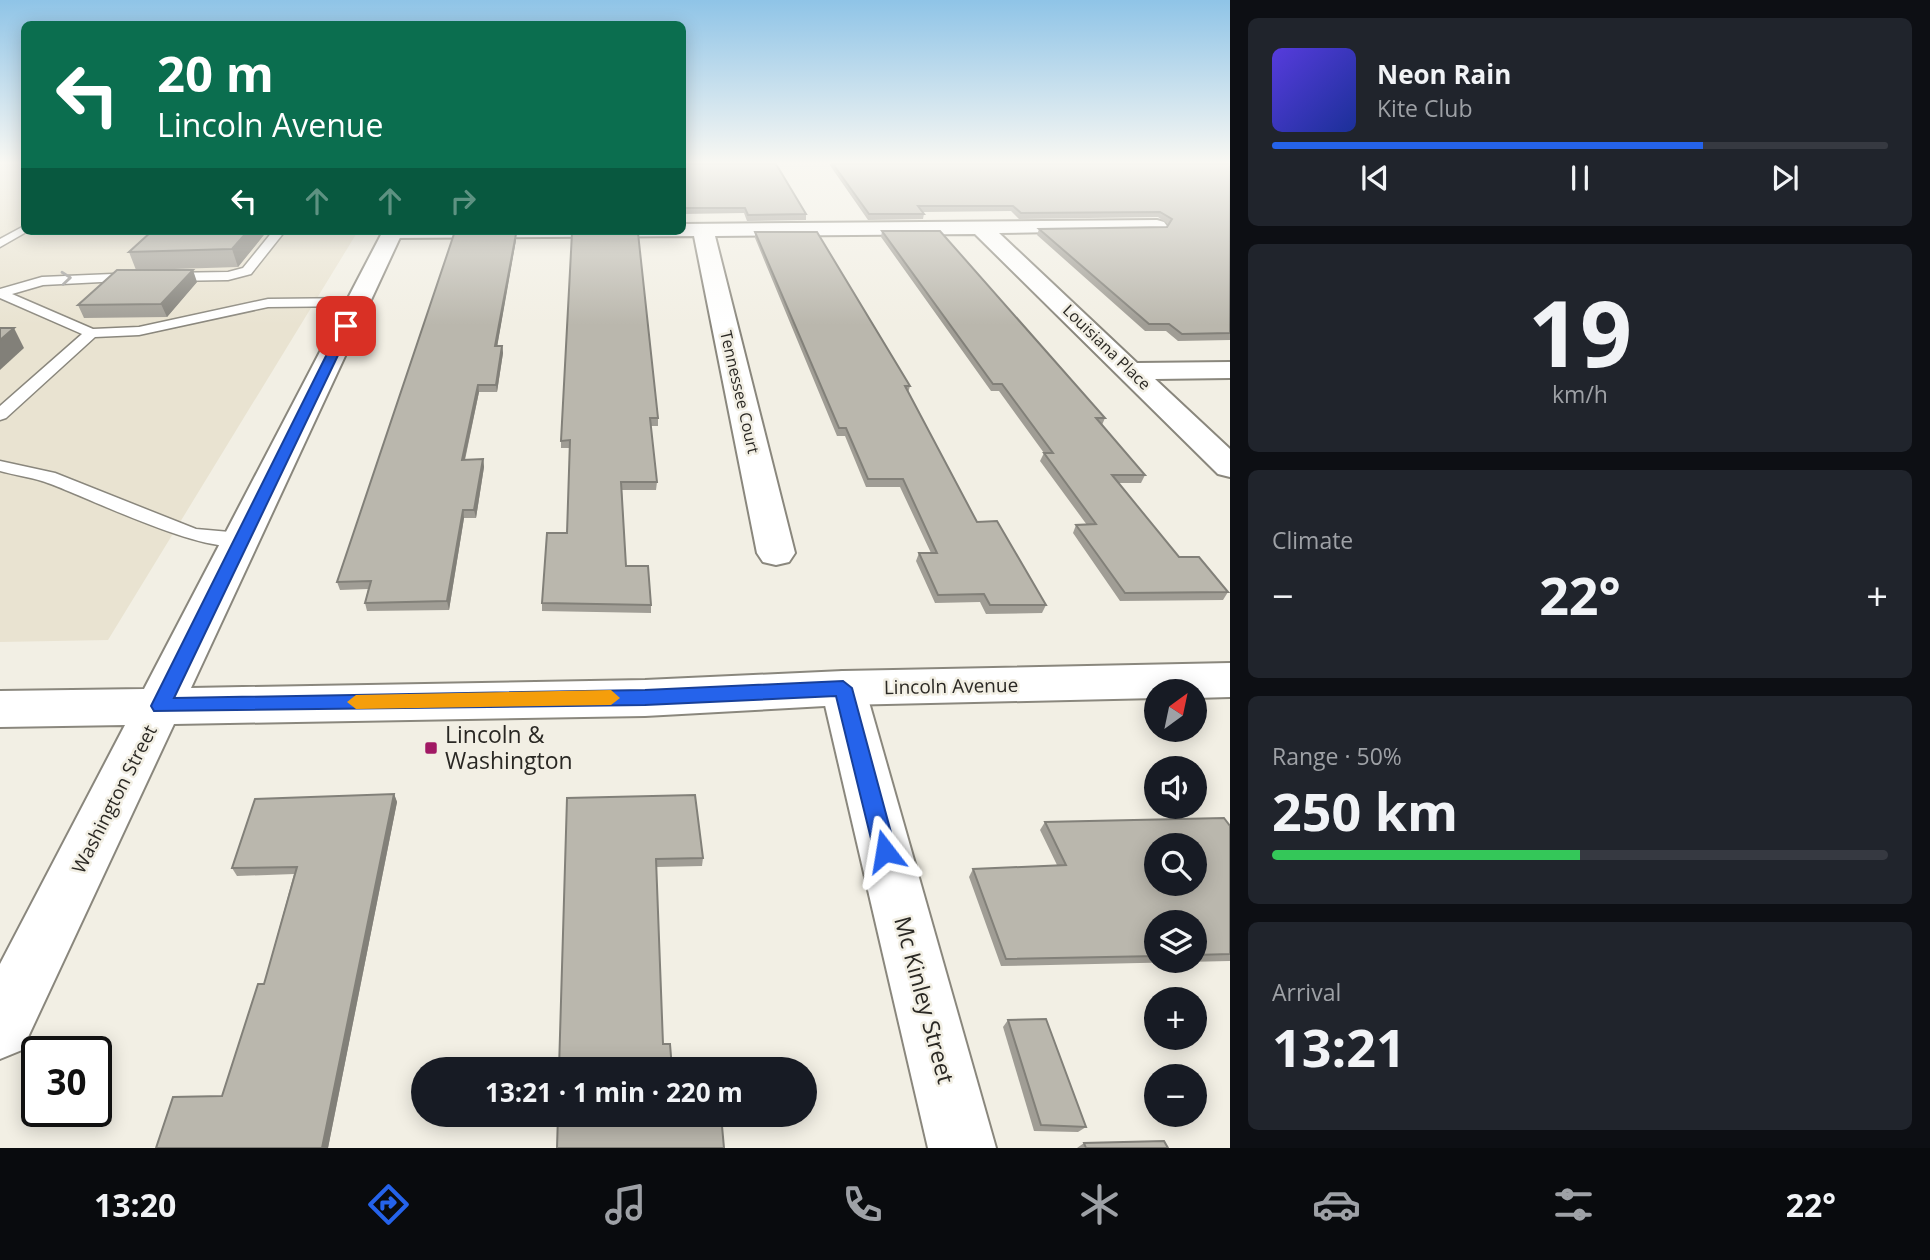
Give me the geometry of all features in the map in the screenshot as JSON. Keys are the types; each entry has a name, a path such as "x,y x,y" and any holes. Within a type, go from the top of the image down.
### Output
{"street":[{"path":"686,232 1157,226"},
{"name":"Louisiana Place","path":"982,229 1133,371 1230,467"},
{"name":"Tennessee Court","path":"704,232 776,553"},
{"name":"Washington Street","path":"0,1028 392,235"},
{"path":"1133,371 1230,370"},
{"name":"Lincoln Avenue","path":"0,709 645,698 843,688 1230,680"},
{"name":"Mc Kinley Street","path":"843,688 962,1148"}],"lane":[{"path":"0,244 21,231"},
{"path":"159,277 228,276 247,271 276,235"},
{"path":"0,293 42,281 145,277"},
{"path":"0,293 91,333 139,331 268,303 358,302"},
{"path":"0,415 91,333"},
{"path":"0,466 50,477 82,493 193,535 241,539"}],"shaded area":[{"path":"0,218 21,218 21,235 356,235 108,640 0,642"}],"building":[{"path":"1170,218 1230,218 1230,333 1182,334 1169,324 1149,324 1039,229 1167,227 1172,219"},
{"path":"882,231 940,231 1105,418 1096,418 1145,475 1112,475 1179,557 1199,557 1228,592 1125,593 1076,525 1096,524 1044,453 1053,453 1002,384 993,384"},
{"path":"755,232 817,232 910,386 905,386 977,522 997,521 1046,605 990,605 984,594 938,595 919,553 937,553 903,479 868,479 846,428 839,428"},
{"path":"148,235 244,235 232,249 129,252"},
{"path":"454,235 516,235 495,346 502,346 496,385 478,385 462,460 483,459 474,510 463,510 447,601 365,603 371,581 337,582"},
{"path":"572,235 638,235 658,418 650,418 657,482 621,482 626,566 648,566 651,605 542,603 547,533 567,533 570,440 561,441"},
{"path":"117,270 193,270 161,304 78,305"},
{"path":"0,328 14,328 0,340"},
{"path":"394,794 322,1148 156,1148 173,1097 222,1096 258,984 264,984 297,867 232,868 255,799"},
{"path":"695,795 703,858 656,859 663,1044 670,1044 671,1057 559,1057 567,798"},
{"path":"1224,818 1230,826 1230,954 1207,955 1207,910 1144,910 1144,956 1006,959 973,869 1066,865 1045,822"},
{"path":"1046,1019 1086,1127 1041,1125 1008,1020"},
{"path":"558,1127 722,1127 724,1148 557,1148"},
{"path":"1164,1141 1168,1148 1086,1148 1084,1143"}],"slow traffic":[{"path":"356,702 611,698"}],"place":[{"name":"Lincoln & Washington","path":"431,748"}],"route":[{"path":"346,326 161,706 645,698 843,688 885,851"}]}
